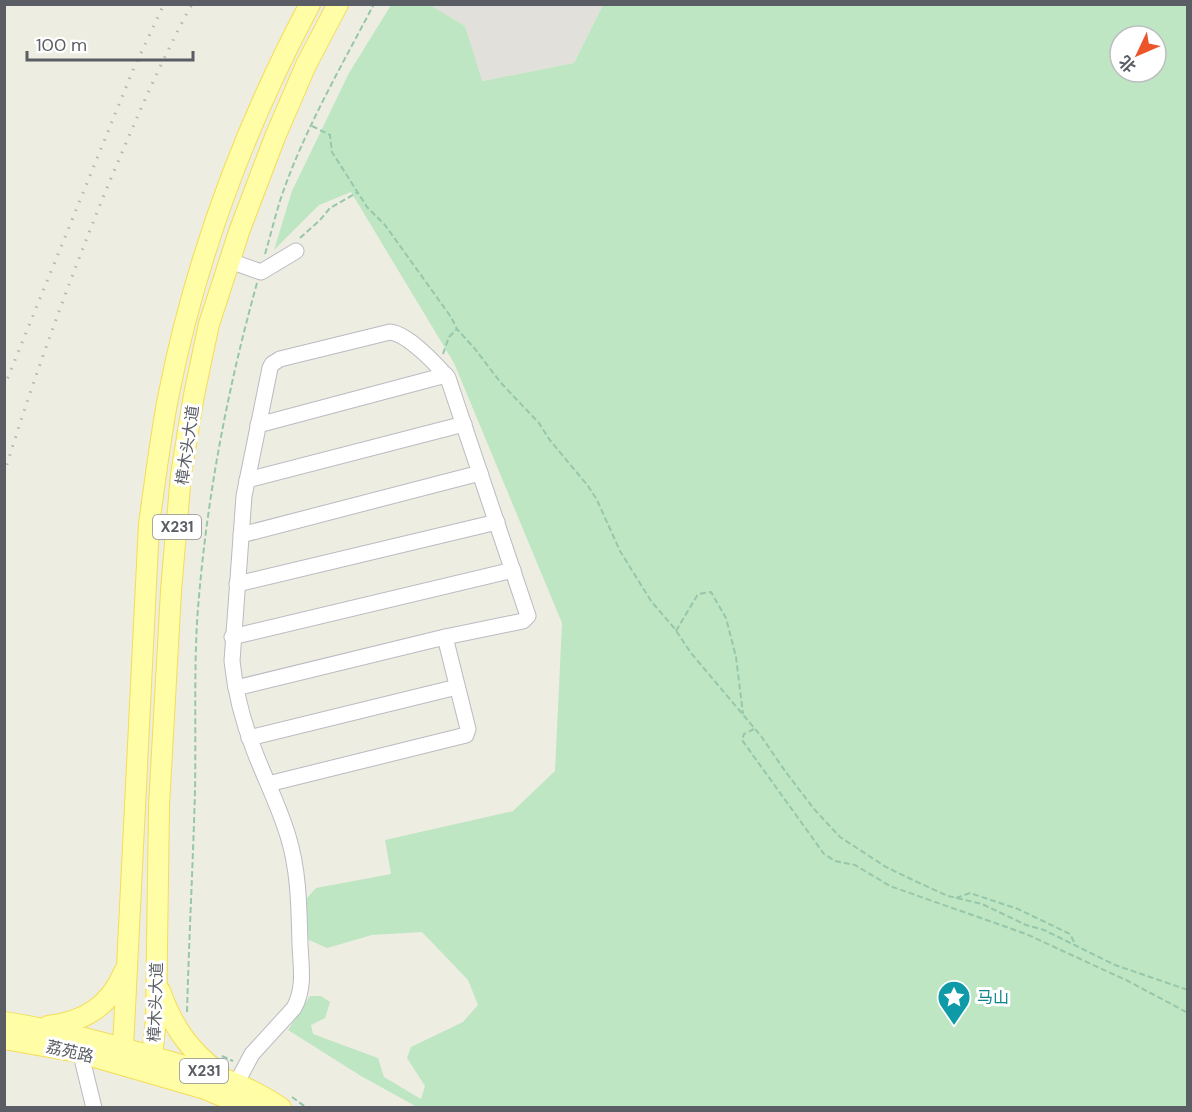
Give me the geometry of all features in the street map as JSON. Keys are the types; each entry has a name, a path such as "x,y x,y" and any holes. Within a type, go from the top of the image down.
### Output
{"main road":[{"name":"樟木头大道","path":"309,4 283,54 250,128 225,193 187,318 168,397 149,524 127,961 123,1047 135,1068 152,1056 156,1019 159,806 171,591 182,474 194,395 210,324 274,137 306,65 338,4"},
{"path":"31,1026 59,1024 91,1014 116,990 127,961"},
{"path":"157,977 165,1003 183,1039 228,1092"},
{"name":"荔苑路","path":"4,1022 123,1047"},
{"name":"荔苑路","path":"4,1039 77,1052 135,1068"},
{"name":"X231","path":"123,1047 152,1056 228,1092 251,1107"},
{"name":"X231","path":"135,1068 228,1092 260,1095 281,1107"}],"street":[{"path":"230,261 261,272 292,254"},
{"path":"228,1092 252,1054 294,1008 302,983 293,855 283,821 249,738 236,688 232,661 232,637 247,480 270,368 280,359 390,332 402,336 441,364 464,424 528,614 525,620 236,688"},
{"path":"258,425 441,364"},
{"path":"247,480 464,424"},
{"path":"241,535 480,473"},
{"path":"237,584 497,522"},
{"path":"232,637 513,570"},
{"path":"268,784 466,735 468,729 445,637"},
{"path":"249,738 457,687"},
{"path":"83,1063 94,1107"}],"path":[{"path":"312,126 330,135 332,152 358,192 370,210 385,225 451,317 457,329 476,349 501,383 539,423 588,486 631,571 651,601 755,729 814,809 840,837 886,867 917,882 956,898 982,904 1104,960 1146,977 1188,990"},
{"path":"292,254 289,246 320,220 327,210 358,192"},
{"path":"441,364 449,336 457,329"},
{"path":"676,630 698,594 711,592 726,618 736,657 743,715"},
{"path":"755,729 744,734 742,740 829,858 855,865 890,885 1026,934 1128,981 1188,1013"},
{"path":"956,898 970,893 1018,909 1070,934 1076,946"},
{"path":"1096,967 1104,960"}],"shaded area":[{"path":"430,5 603,5 574,63 481,81 465,26"}],"green space":[{"path":"391,5 430,5 465,26 482,81 574,63 603,5 1187,5 1187,1107 417,1107 361,1076 288,1030 310,996 321,996 330,1002 325,1018 311,1025 313,1034 378,1058 384,1077 421,1099 425,1086 407,1058 411,1047 463,1022 478,1005 468,980 422,932 372,935 327,948 307,939 307,898 316,888 391,874 385,840 513,811 555,771 562,623 454,363 351,192 319,205 274,250 292,191 349,73"}],"railway":[{"path":"4,387 133,70 164,4"},
{"path":"4,474 51,333 104,195 156,75 192,4"}],"place":[{"name":"马山","path":"954,1026"}]}
